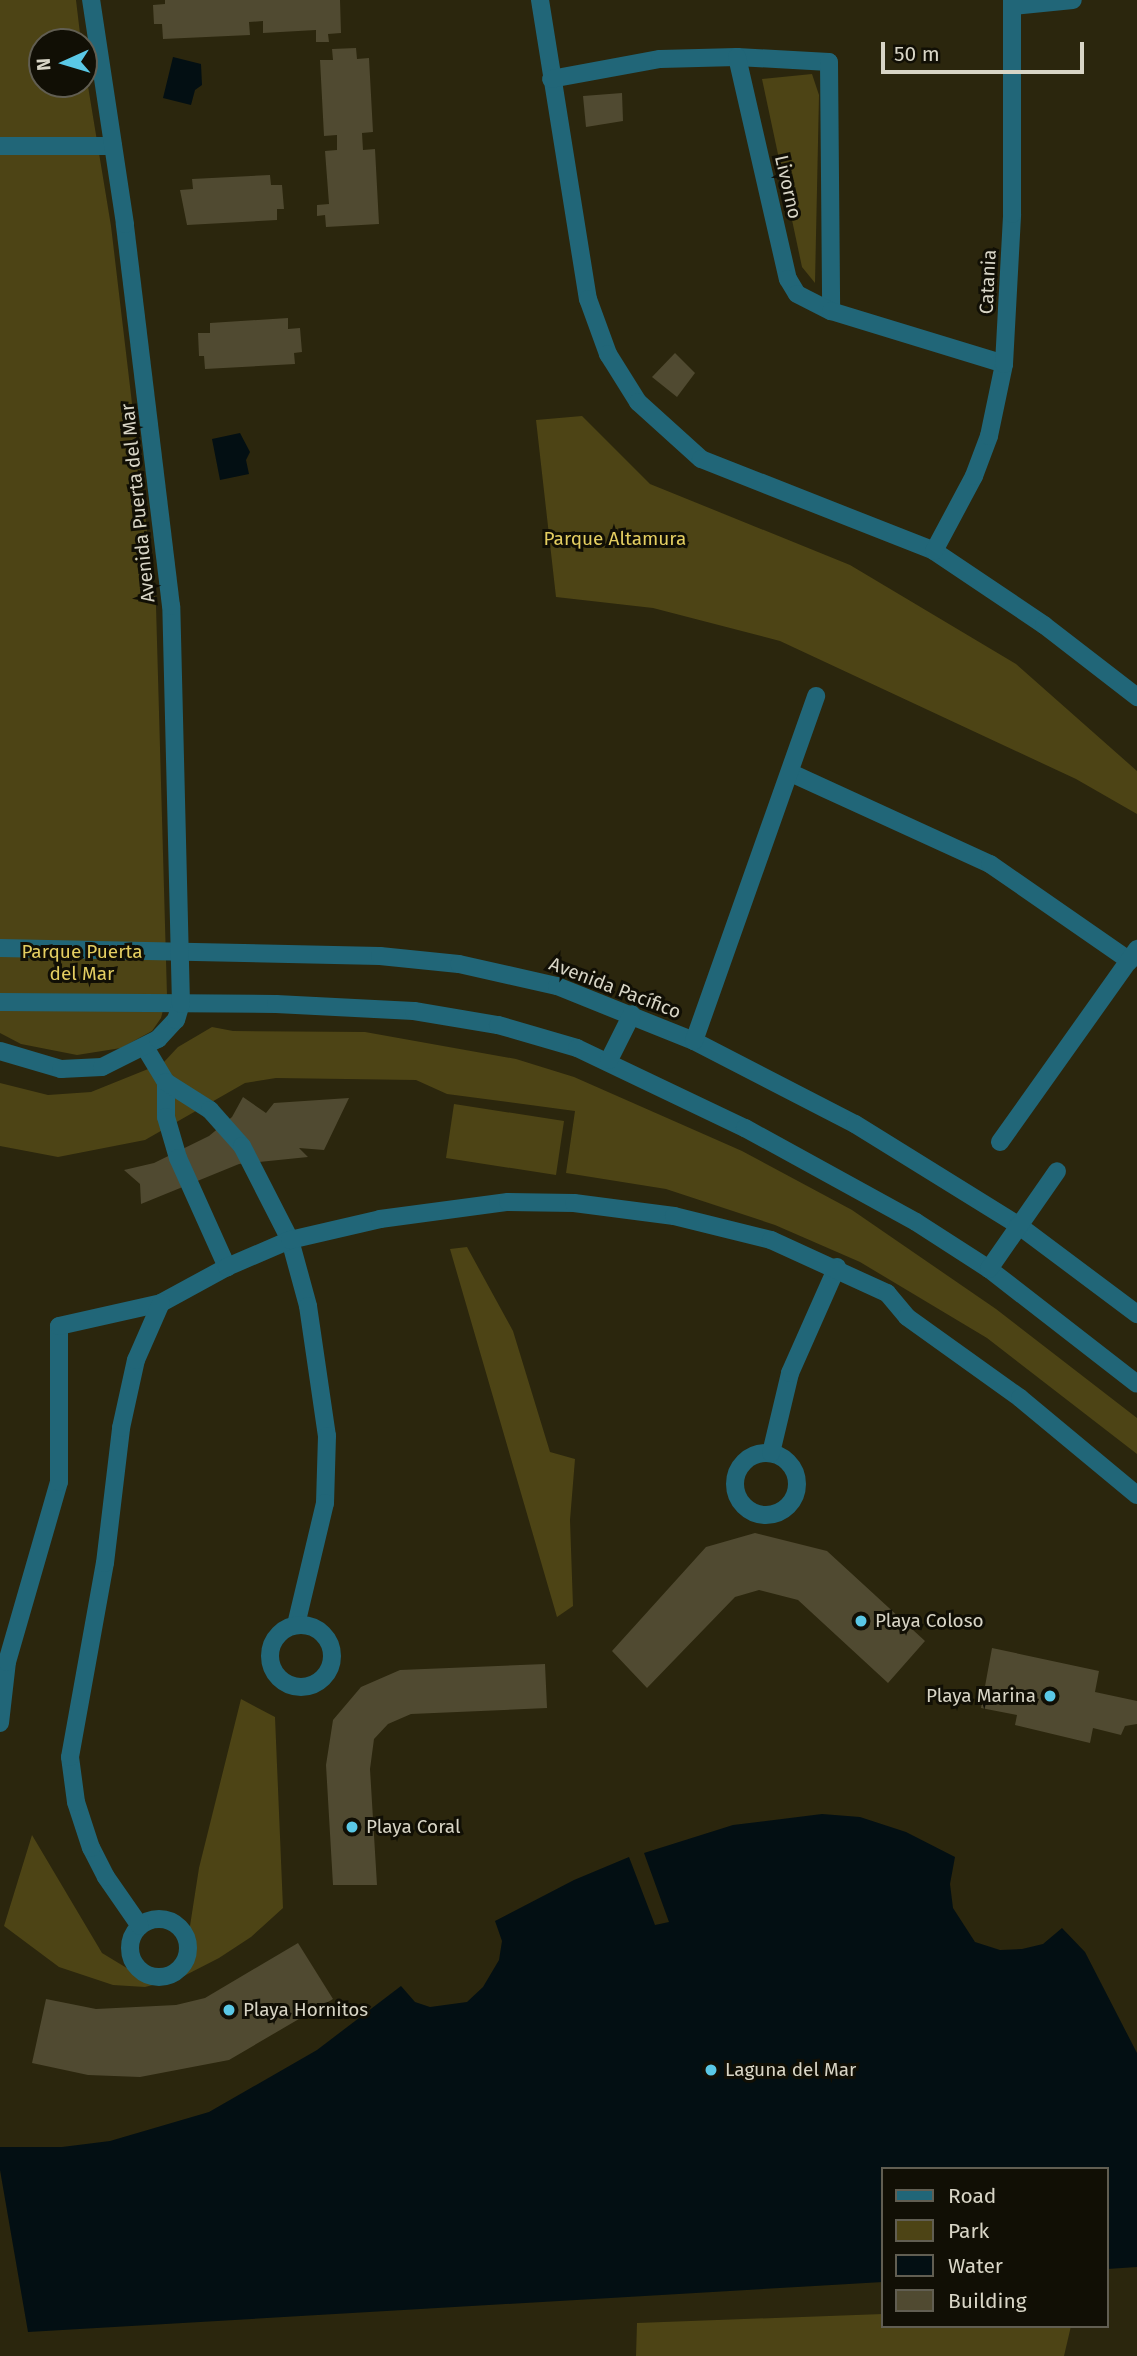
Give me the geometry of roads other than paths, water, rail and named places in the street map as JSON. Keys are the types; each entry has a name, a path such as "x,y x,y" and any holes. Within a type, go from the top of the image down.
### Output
{"street":[{"name":"Avenida Puerta del Mar","path":"91,0 161,498 171,606 181,1004"},
{"path":"540,0 588,299 608,354 638,402 701,459 934,551 1044,625 1137,697"},
{"path":"1012,3 1073,0"},
{"name":"Catania","path":"934,551 974,476 995,412 1003,364 1012,214 1012,3"},
{"path":"551,79 660,59 737,57 829,62 831,312"},
{"name":"Livorno","path":"737,57 788,279 808,303 1003,364"},
{"path":"0,146 113,146"},
{"path":"694,1041 791,773 816,696"},
{"path":"791,773 990,864 1133,955 1000,1142"},
{"name":"Avenida Pacífico","path":"0,948 343,954 459,964 557,986 694,1041 855,1124 1018,1225 1137,1314"},
{"path":"0,1002 276,1003 414,1011 529,1033 610,1060 832,1175 989,1269 1137,1384"},
{"path":"0,1051 34,1064 84,1069 146,1049 170,1027 181,1004"},
{"path":"610,1060 632,1014"},
{"path":"146,1049 166,1082 169,1134 227,1267"},
{"path":"166,1082 198,1100 229,1128 260,1174 290,1240 321,1371 327,1436 325,1503 296,1625"},
{"path":"989,1269 1057,1171"},
{"path":"0,1723 7,1662 59,1482 60,1326 162,1303 227,1267 290,1240 380,1219 472,1206 574,1203 709,1223 771,1240 837,1267 887,1293 907,1317 1020,1398 1137,1495"},
{"path":"771,1453 790,1373 837,1267"},
{"path":"140,1926 106,1877 91,1848 76,1802 70,1757 105,1563 121,1428 136,1360 162,1303"}],"water":[{"path":"173,57 201,64 202,85 195,90 191,105 163,98"},
{"path":"240,433 250,452 246,460 249,474 220,480 212,439"},
{"name":"Laguna del Mar","path":"822,1814 860,1817 906,1832 955,1857 950,1884 953,1908 975,1942 1000,1950 1022,1949 1043,1944 1062,1928 1085,1952 1137,2053 1137,2267 1109,2269 1109,2167 881,2167 881,2282 28,2332 0,2170 0,2147 62,2147 110,2141 209,2112 317,2050 401,1986 415,2002 430,2007 467,2002 483,1987 499,1960 502,1941 495,1921 574,1880 629,1857 655,1925 669,1922 644,1853 733,1825"}],"place":[{"name":"Playa Coloso","path":"861,1621"},
{"name":"Playa Marina","path":"1050,1696"},
{"name":"Playa Coral","path":"352,1827"},
{"name":"Playa Hornitos","path":"229,2010"},
{"name":"Laguna del Mar","path":"711,2070"}],"park label":[{"name":"Parque Altamura","path":"615,539"},
{"name":"Parque Puerta del Mar","path":"82,963"}]}
